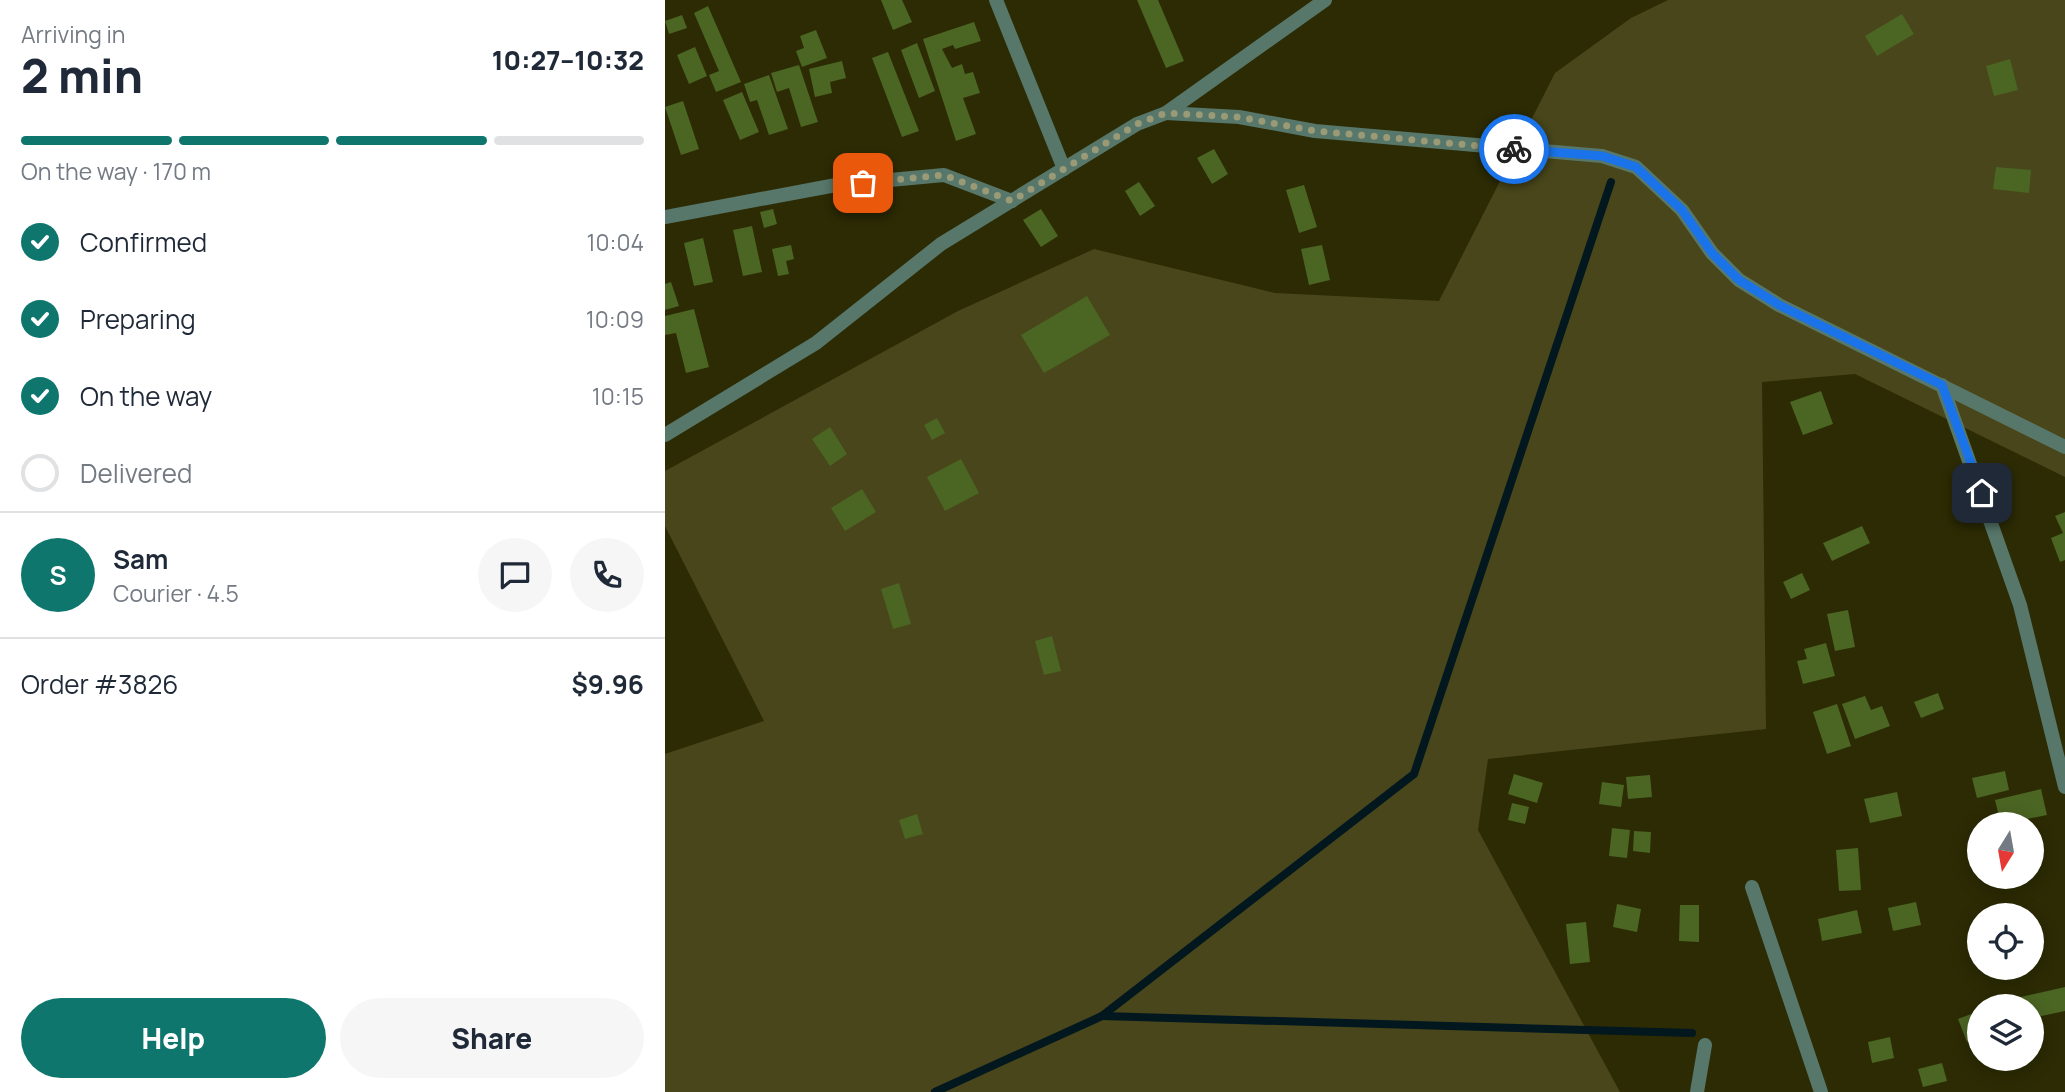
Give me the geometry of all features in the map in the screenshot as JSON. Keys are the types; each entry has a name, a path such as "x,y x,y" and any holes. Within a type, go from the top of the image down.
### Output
{"street":[{"path":"996,0 1064,169"},
{"path":"665,435 816,343 941,244 1137,124 1166,113 1325,0"},
{"path":"1166,113 1239,117 1315,131 1602,156 1636,167 1682,210 1712,253 1739,280 1779,305 2065,447"},
{"path":"665,217 836,185 944,175 1012,201"},
{"path":"1942,385 2020,605 2065,786"},
{"path":"1752,887 1821,1092"},
{"path":"1697,1092 1705,1045"}],"shaded area":[{"path":"1668,0 2065,0 2065,477 1855,374 1762,382 1766,729 1488,759 1478,830 1620,1092 665,1092 665,754 764,721 665,526 665,471 958,311 1094,249 1275,293 1439,301 1555,73 1631,18"}],"building":[{"path":"881,0 902,0 912,22 893,30"},
{"path":"1137,0 1158,0 1184,61 1166,68"},
{"path":"708,6 741,82 716,92 709,75 719,71 694,13"},
{"path":"1902,14 1914,34 1877,56 1865,36"},
{"path":"682,15 687,28 669,34 665,21"},
{"path":"974,22 981,41 955,49 953,45 942,49 952,68 962,64 965,74 973,72 980,93 963,98 976,134 956,141 923,39"},
{"path":"816,30 827,58 802,67 796,51 804,48 800,36"},
{"path":"917,43 935,91 919,98 901,50"},
{"path":"695,47 707,76 689,84 677,55"},
{"path":"888,52 919,131 902,137 872,58"},
{"path":"2010,59 2018,90 1994,96 1986,66"},
{"path":"842,61 846,78 830,82 832,93 815,97 809,69"},
{"path":"799,65 818,122 801,127 789,88 777,92 771,73"},
{"path":"769,75 788,129 769,135 757,100 750,102 744,84"},
{"path":"742,92 759,132 740,140 723,100"},
{"path":"683,101 699,149 681,155 665,107"},
{"path":"1214,149 1228,174 1212,184 1197,158"},
{"path":"1996,167 2031,170 2029,193 1993,189"},
{"path":"1139,182 1155,206 1140,216 1125,191"},
{"path":"1304,185 1317,227 1299,233 1286,190"},
{"path":"773,209 777,224 764,228 760,212"},
{"path":"1041,209 1058,236 1041,247 1023,220"},
{"path":"752,226 762,272 743,276 733,230"},
{"path":"703,238 713,282 694,286 684,243"},
{"path":"791,245 794,259 786,261 789,274 778,276 772,249"},
{"path":"1322,245 1330,280 1309,285 1301,249"},
{"path":"671,282 679,306 665,310 665,284"},
{"path":"1087,296 1110,335 1044,373 1021,335"},
{"path":"694,309 709,367 686,373 676,333 665,335 665,316"},
{"path":"1821,391 1833,424 1803,435 1790,402"},
{"path":"937,418 945,433 932,440 924,425"},
{"path":"830,427 847,454 830,466 812,439"},
{"path":"961,459 979,493 945,511 927,477"},
{"path":"862,489 876,512 845,531 831,508"},
{"path":"2065,512 2065,560 2060,562 2051,538 2063,533 2055,516"},
{"path":"1862,526 1870,543 1832,561 1823,543"},
{"path":"1802,573 1810,590 1791,599 1783,582"},
{"path":"899,583 911,624 893,629 881,589"},
{"path":"1848,610 1855,647 1835,651 1827,614"},
{"path":"1052,636 1061,671 1044,675 1035,641"},
{"path":"1826,643 1835,676 1803,684 1797,661 1807,659 1804,649"},
{"path":"1938,693 1944,709 1921,718 1914,702"},
{"path":"1865,696 1871,710 1882,706 1890,726 1855,739 1842,704"},
{"path":"1837,704 1851,746 1827,754 1813,712"},
{"path":"2005,771 2009,790 1977,798 1972,778"},
{"path":"1514,774 1543,783 1537,803 1508,794"},
{"path":"1650,775 1652,797 1628,799 1626,777"},
{"path":"1602,782 1624,785 1621,807 1599,804"},
{"path":"2041,789 2047,815 2044,816 2044,812 1998,812 1995,800"},
{"path":"1897,792 1902,816 1870,823 1864,799"},
{"path":"1512,803 1529,807 1525,824 1508,820"},
{"path":"917,814 923,834 905,839 899,820"},
{"path":"1612,828 1630,830 1627,858 1609,856"},
{"path":"1634,831 1651,832 1650,853 1633,851"},
{"path":"1858,848 1861,890 1839,891 1836,850"},
{"path":"1916,902 1921,925 1893,931 1888,908"},
{"path":"1617,904 1641,909 1637,932 1613,927"},
{"path":"1680,905 1699,905 1699,942 1679,941"},
{"path":"1857,910 1862,933 1822,941 1818,919"},
{"path":"1586,922 1590,962 1570,964 1566,924"},
{"path":"2065,987 2065,1011 2044,1015 2044,994 2034,994"},
{"path":"1967,1016 1967,1042 1958,1019"},
{"path":"1890,1037 1894,1058 1872,1063 1868,1042"},
{"path":"1942,1063 1947,1081 1923,1087 1918,1069"}],"waterway":[{"path":"935,1092 1102,1016 1414,774 1611,182"},
{"path":"1102,1016 1692,1033"}],"way so far":[{"path":"863,183 944,175 1012,201 1137,124 1166,113 1239,117 1315,131 1514,149"}],"route":[{"path":"1514,149 1602,156 1636,167 1682,210 1712,253 1739,280 1779,305 1942,385 1982,493"}]}
